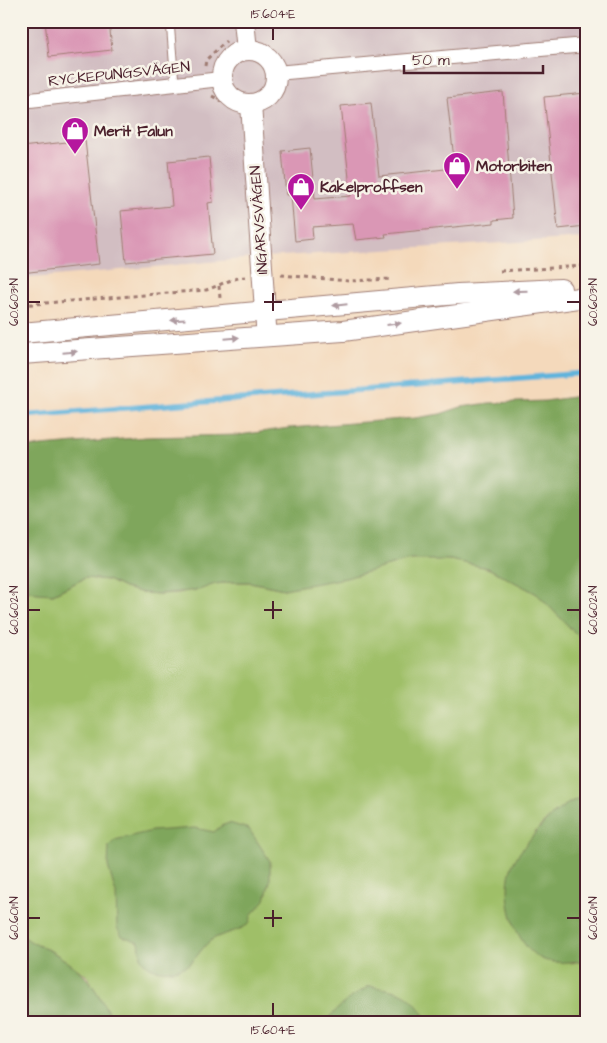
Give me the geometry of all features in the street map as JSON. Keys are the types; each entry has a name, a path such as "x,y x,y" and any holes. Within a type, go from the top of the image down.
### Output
{"main road":[{"path":"244,21 247,50"},
{"path":"247,50 260,52 266,56 276,73 275,82 267,97 251,104 239,102 212,80 222,70 231,56 247,50"},
{"name":"INGARVSVÄGEN","path":"251,104 253,277 265,312 267,335"},
{"path":"21,333 458,294 586,288"},
{"path":"21,354 343,330 586,297"}],"street":[{"path":"276,73 586,45"},
{"name":"RYCKEPUNGSVÄGEN","path":"21,102 212,80"}],"lane":[{"path":"170,21 175,84"}],"path":[{"path":"226,38 225,44 206,60 212,80 209,94 232,105 233,115"},
{"path":"499,271 586,266"},
{"path":"244,268 253,277"},
{"path":"21,305 206,290 220,286 235,278 293,275 349,281 402,278"},
{"path":"220,286 220,301"}],"shaded area":[{"path":"21,21 586,21 586,238 264,257 21,279"}],"green space":[{"path":"586,395 586,644 537,594 488,568 450,560 410,560 346,578 284,589 250,582 232,582 215,584 199,590 160,594 144,593 124,588 108,580 85,578 53,594 37,593 21,588 21,453 29,447 146,437 239,435 289,428 415,418 440,414 461,407 489,403 545,401"},
{"path":"431,558 473,564 513,579 544,600 586,644 586,795 557,811 534,834 571,963 586,960 586,1022 113,1022 87,976 53,952 28,941 21,934 21,588 53,594 85,578 108,580 124,588 144,593 160,594 179,593 232,582 250,582 284,589 410,560"},
{"path":"586,795 586,960 554,962 544,960 525,945 513,920 508,893 511,869 520,852 547,821 560,809"},
{"path":"229,823 249,829 270,861 270,881 265,900 252,914 249,924 213,939 206,944 189,964 172,970 152,968 141,957 139,942 122,936 117,928 116,894 108,866 109,846 115,840 152,831 195,828 214,832 221,826"},
{"path":"21,934 54,953 83,975 96,990 113,1022 21,1022"},
{"path":"369,986 404,995 416,1004 428,1022 324,1022 346,1001"}],"building":[{"path":"45,21 109,21 112,50 49,57"},
{"path":"503,92 513,218 494,220 494,223 385,234 386,237 356,240 353,224 312,227 313,239 295,241 291,195 286,195 282,151 310,148 315,199 351,196 341,106 371,103 379,176 455,168 447,98"},
{"path":"586,93 586,226 558,229 544,97"},
{"path":"85,140 99,264 21,273 21,147"},
{"path":"209,157 213,202 208,203 213,254 126,262 121,211 172,206 168,161"}],"waterway":[{"path":"21,416 586,373"}],"place":[{"name":"Merit Falun","path":"75,155"},
{"name":"Motorbiten","path":"457,190"},
{"name":"Kakelproffsen","path":"301,211"}]}
